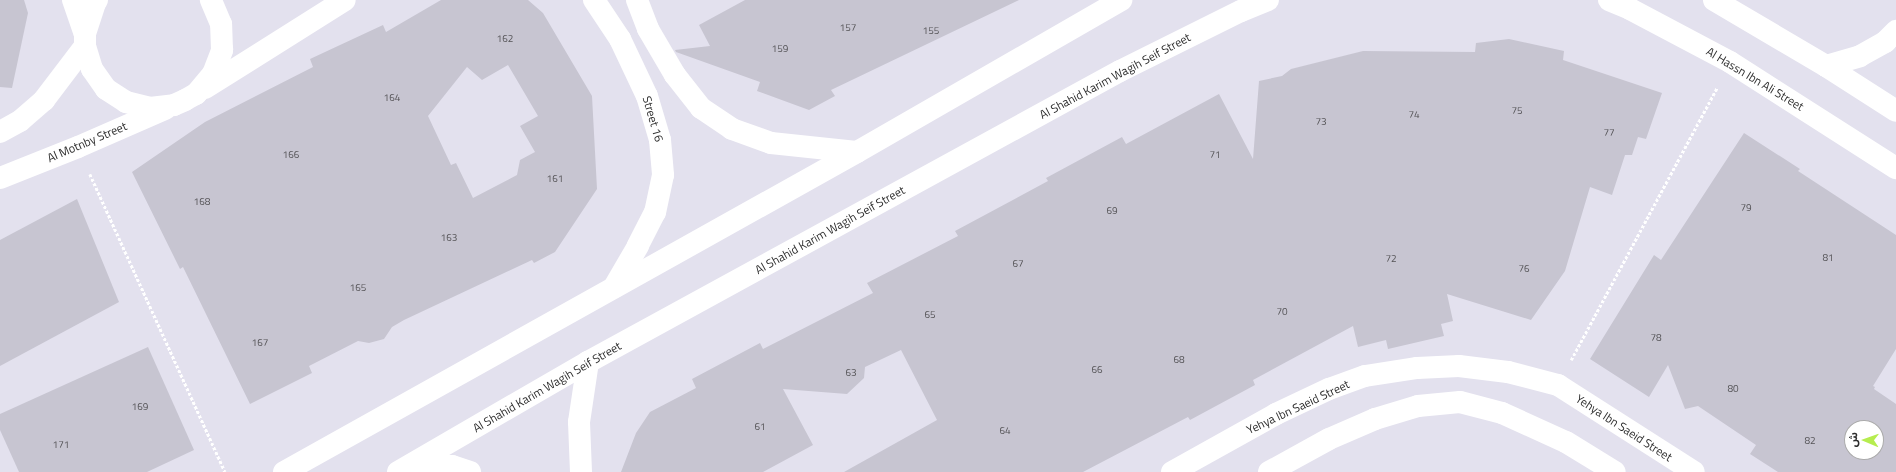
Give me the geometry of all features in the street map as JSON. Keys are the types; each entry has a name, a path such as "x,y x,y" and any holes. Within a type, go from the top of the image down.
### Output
{"street":[{"path":"73,0 92,69 106,89 126,102 150,108 174,105"},
{"path":"0,132 20,121 44,100 85,40 94,3 97,0"},
{"path":"196,94 213,74 222,50 221,24 211,0"},
{"path":"196,94 344,0"},
{"name":"Street 16","path":"594,0 620,39 647,96 660,140 662,175 655,212 614,287"},
{"path":"636,0 648,29 675,75 701,108 732,129 771,143 857,152"},
{"path":"284,472 857,152 1121,0"},
{"name":"Al Shahid Karim Wagih Seif Street","path":"405,468 588,362 1120,71 1241,11 1268,0"},
{"name":"Al Hassn Ibn Ali Street","path":"1609,0 1630,9 1730,62 1896,168"},
{"path":"1714,0 1826,66 1896,111"},
{"path":"1826,66 1860,56 1885,42 1896,31"},
{"name":"Al Motnby Street","path":"0,178 78,147 196,94"},
{"path":"581,472 579,422 588,362"},
{"name":"Yehya Ibn Saeid Street","path":"1172,472 1276,414 1329,389 1365,376 1417,368 1459,366 1508,372 1558,385 1694,472"},
{"path":"1269,472 1328,439 1375,419 1418,406 1460,402 1502,413 1566,442 1615,472"},
{"path":"405,468 452,466 470,472"}],"path":[{"path":"1558,385 1730,62"},
{"path":"78,147 225,472"}],"building":[{"path":"0,0 24,0 28,13 12,88 0,87"},
{"path":"441,0 528,0 543,13 592,96 597,189 555,252 534,263 532,260 404,320 392,327 384,339 369,343 358,341 309,366 312,373 250,404 183,267 180,269 132,172 205,122 313,67 310,59 383,25 386,32","holes":["508,65 538,116 520,126 535,152 520,160 517,175 473,198 456,163 451,165 428,116 467,67 482,80"]},
{"path":"745,0 1019,0 831,90 835,96 809,110 757,91 760,82 676,52 675,50 710,46 699,25"},
{"path":"1509,39 1564,51 1563,60 1662,93 1646,139 1638,137 1632,155 1625,155 1612,195 1590,187 1565,271 1531,320 1447,294 1453,321 1441,324 1444,336 1388,349 1386,340 1358,347 1353,326 1253,380 1255,385 1190,420 1188,417 1083,472 844,472 937,420 901,350 865,367 864,378 847,394 783,389 813,445 763,472 621,472 636,433 650,412 696,388 692,379 760,343 763,349 873,293 867,283 958,236 955,231 1048,181 1046,178 1122,137 1126,144 1219,94 1253,159 1259,81 1282,76 1291,69 1363,51 1475,52 1476,43"},
{"path":"1744,133 1800,169 1798,171 1896,235 1896,349 1873,386 1875,387 1874,389 1896,404 1896,472 1778,472 1750,454 1756,445 1698,406 1685,409 1668,365 1649,397 1590,359 1654,255 1661,260"},
{"path":"77,199 119,302 0,366 0,240"},
{"path":"148,347 194,450 147,472 19,472 0,430 0,414"}]}
